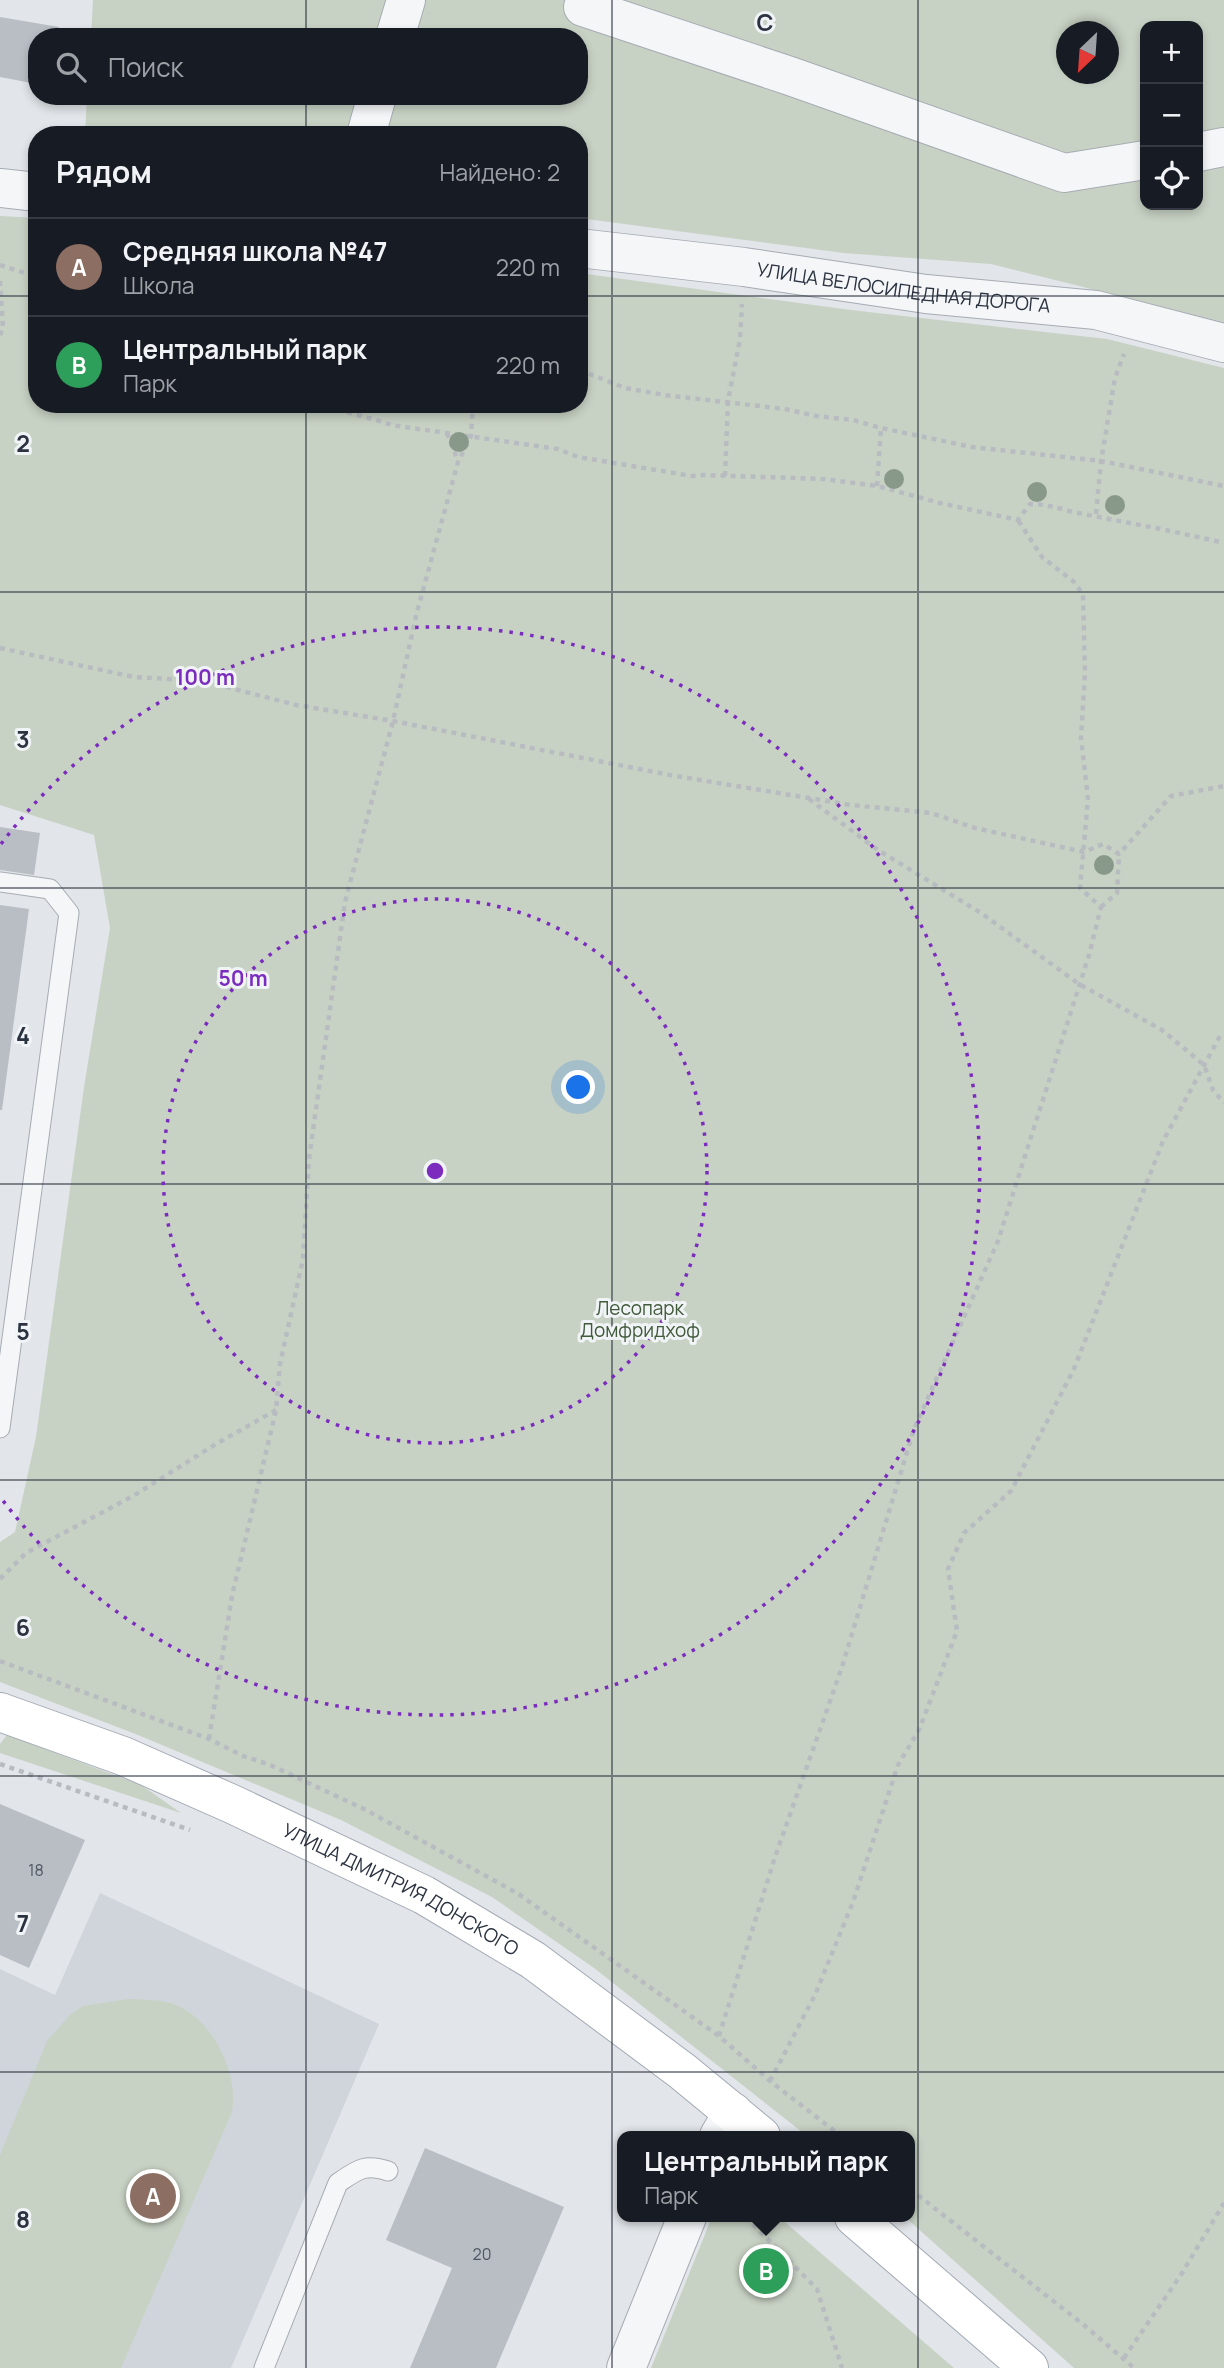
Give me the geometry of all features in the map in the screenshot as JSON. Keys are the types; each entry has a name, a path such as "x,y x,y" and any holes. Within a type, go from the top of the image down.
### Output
{"main road":[{"name":"УЛИЦА ДМИТРИЯ ДОНСКОГО","path":"0,1712 123,1756 424,1895 533,1960 726,2124 746,2131"},
{"path":"860,2222 1029,2368"}],"street":[{"path":"398,28 406,0"},
{"path":"576,2 1064,173 1140,161"},
{"path":"369,126 374,105"},
{"path":"1203,151 1224,148"},
{"path":"0,188 28,191"},
{"name":"УЛИЦА ВЕЛОСИПЕДНАЯ ДОРОГА","path":"588,249 744,267 926,294 1096,310 1224,342"},
{"path":"626,2368 685,2222"}],"lane":[{"path":"0,882 50,889 69,913 0,1428"},
{"path":"264,2368 338,2183 357,2170 373,2166 388,2171"}],"path":[{"path":"0,265 28,275"},
{"path":"725,476 728,401 740,339 744,267"},
{"path":"0,281 4,328 0,335"},
{"path":"1096,514 1101,461 1115,378 1135,320"},
{"path":"588,373 625,388 651,393 728,401 853,420 972,447 1101,461 1224,486"},
{"path":"354,413 391,425 558,449 578,457 692,476 824,479 877,486 1017,520 1042,557 1074,582 1083,594 1085,673 1081,738 1088,799 1080,888 1101,907"},
{"path":"209,1739 232,1596 276,1410 280,1364 303,1259 309,1159 345,902 393,721 416,616 458,462 471,436 472,413"},
{"path":"877,486 881,428"},
{"path":"447,432 458,462"},
{"path":"1017,520 1030,504 1048,504 1073,512 1096,514 1224,543"},
{"path":"0,648 134,677 203,681 296,705 393,721 670,775 808,798 930,813 975,828 1084,852 1103,844 1119,854"},
{"path":"719,2036 775,1857 841,1670 914,1429 998,1241 1089,955 1101,907 1117,893 1119,854 1171,796 1224,786"},
{"path":"808,798 878,850 981,913 1079,984 1162,1030 1203,1065 1213,1090 1224,1103"},
{"path":"770,2081 825,1971 853,1902 898,1765 919,1730 957,1631 948,1569 953,1557 964,1533 1011,1491 1074,1369 1163,1141 1220,1036"},
{"path":"0,1579 26,1553 133,1496 276,1410"},
{"path":"0,1764 190,1830"},
{"path":"915,2194 1134,2368"},
{"path":"1124,2358 1182,2273 1224,2203"},
{"path":"751,2222 817,2289 842,2368"}],"shaded area":[{"path":"100,1893 379,2024 231,2368 0,2368 0,1969 55,1995"}],"green space":[{"path":"93,0 1224,0 1224,322 991,264 844,253 588,219 588,126 85,126 87,105 588,105 588,28 91,28"},
{"name":"Лесопарк Домфридхоф","path":"0,216 28,218 28,413 588,413 588,274 851,310 1107,339 1224,368 1224,2368 1074,2368 911,2222 915,2222 915,2131 801,2131 594,1968 492,1897 341,1820 138,1735 0,1682 0,1542 15,1532 36,1437 84,1087 110,928 94,835 0,805"},
{"path":"7,1735 141,1785 181,1813 0,1753 0,1744"},
{"path":"129,1999 173,2004 203,2024 221,2051 227,2066 232,2082 232,2112 121,2368 0,2368 0,2155 47,2041 70,2015 83,2006"},
{"path":"710,2222 785,2222 954,2368 651,2368"}],"building":[{"path":"0,17 59,27 28,28 28,82 0,77"},
{"path":"0,827 40,833 34,875 0,870"},
{"path":"0,905 29,909 2,1110 0,1110"},
{"path":"0,1804 85,1840 29,1968 0,1955"},
{"path":"425,2148 564,2207 496,2368 410,2368 452,2268 386,2240"}],"place":[{"name":"Средняя школа №47","path":"153,2196"},
{"name":"Центральный парк","path":"766,2271"}]}
